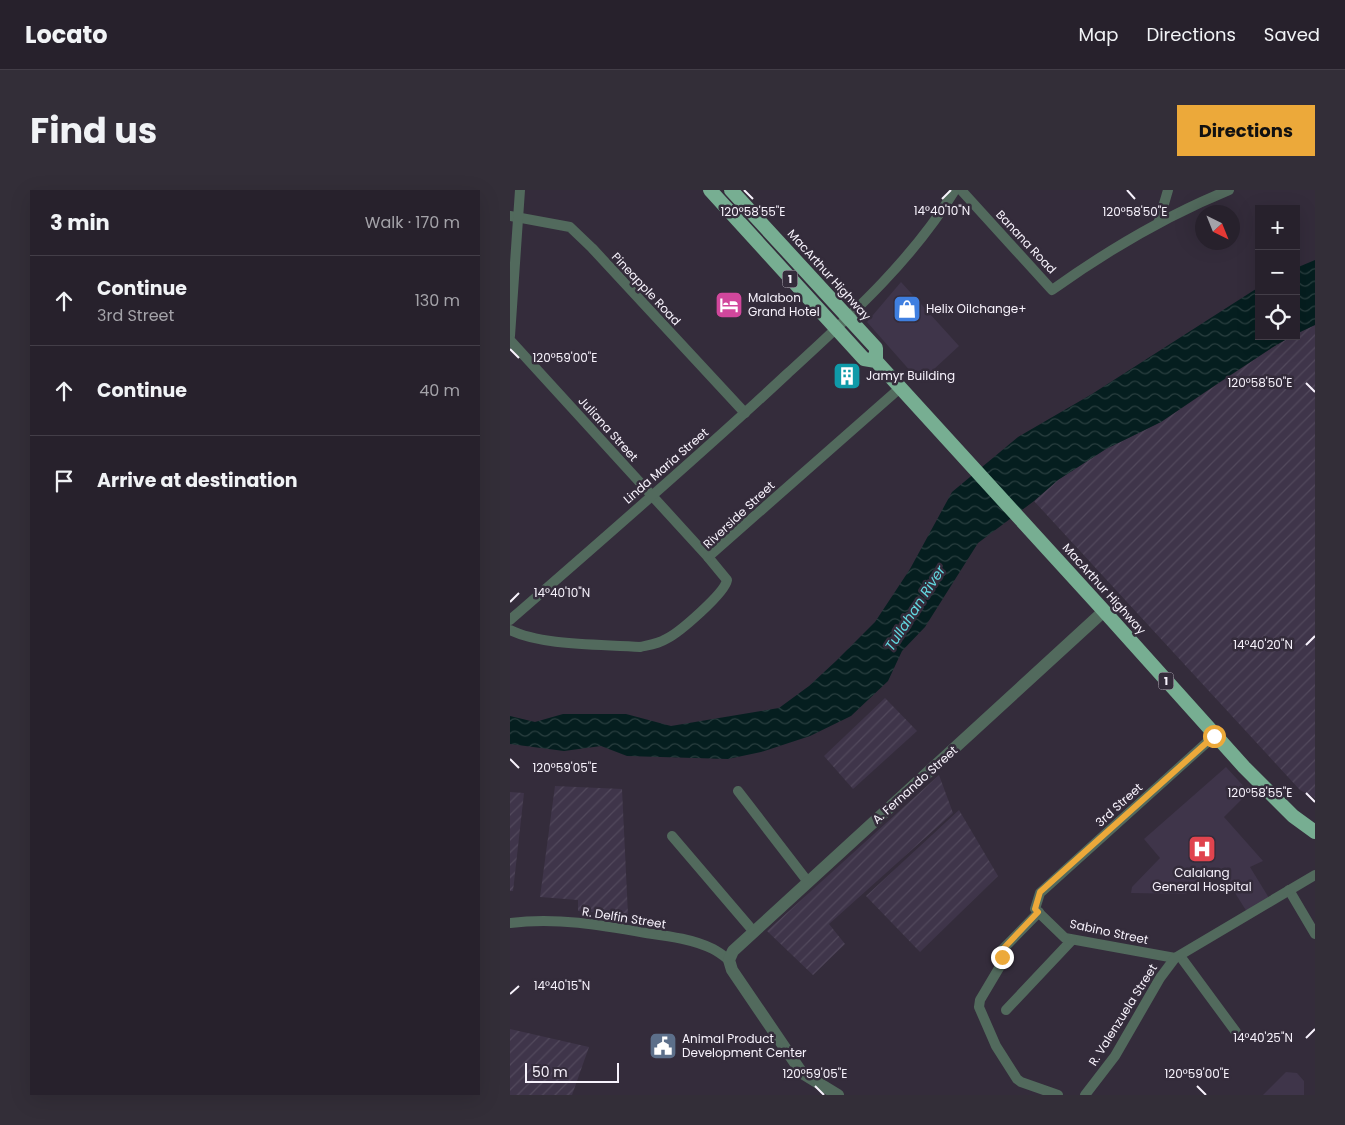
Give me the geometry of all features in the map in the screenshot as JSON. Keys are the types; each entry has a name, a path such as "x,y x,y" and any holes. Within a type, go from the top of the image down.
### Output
{"highway":[{"name":"MacArthur Highway","path":"710,190 864,359 876,361 1104,611 1214,736 1267,792 1293,816 1315,832"},
{"name":"MacArthur Highway","path":"731,190 876,348 876,361"}],"street":[{"path":"510,336 514,216 520,190"},
{"name":"Linda Maria Street","path":"510,620 745,413 848,317 891,273 946,206 955,190"},
{"name":"Banana Road","path":"961,190 1052,290 1123,242 1159,221"},
{"path":"1159,221 1168,190"},
{"path":"1159,221 1229,190"},
{"name":"Pineapple Road","path":"514,216 570,227 745,413"},
{"name":"Juliana Street","path":"510,340 708,557"},
{"name":"Riverside Street","path":"510,630 531,638 640,647 653,645 668,638 717,597 726,586 727,580 724,575 708,557 900,388"},
{"name":"A. Fernando Street","path":"729,960 733,951 1104,611"},
{"name":"3rd Street","path":"1038,912 1035,909 1040,892 1214,736"},
{"path":"738,791 808,882"},
{"path":"672,836 754,932"},
{"name":"R. Valenzuela Street","path":"1085,1095 1115,1056 1160,978 1178,957 1315,875"},
{"path":"1290,890 1315,934"},
{"path":"1038,912 1003,949 1001,954 1002,963 980,1000 979,1007 996,1046 1017,1079 1058,1095"},
{"name":"Sabino Street","path":"1038,912 1065,938 1178,957"},
{"name":"R. Delfin Street","path":"510,923 546,920 605,926 661,935 714,949 729,960"},
{"path":"1006,1010 1072,940"},
{"path":"1178,957 1236,1032"},
{"path":"729,960 732,970 802,1073 838,1095"}],"shaded area":[{"path":"901,282 959,346 920,382 867,322"},
{"path":"1315,325 1315,798 1300,790 1034,501 1058,480 1106,449 1161,422 1273,347 1285,340 1300,340 1300,332"},
{"path":"885,698 917,731 853,789 824,756"},
{"name":"Calalang General Hospital","path":"1226,767 1249,792 1224,817 1263,861 1250,867 1269,898 1247,912 1223,874 1204,875 1186,894 1131,893 1132,887 1160,858 1144,839"},
{"path":"939,775 953,813 829,924 845,944 813,975 767,931"},
{"path":"555,786 622,789 628,915 578,911 578,900 540,897"},
{"path":"510,792 524,793 513,891 510,891"},
{"path":"959,810 998,876 920,952 866,896"},
{"path":"510,1029 589,1047 572,1095 510,1095"},
{"path":"1286,1072 1297,1073 1304,1081 1304,1095 1263,1095"}],"water":[{"path":"1315,260 1315,325 1300,332 1300,295 1300,266"},
{"name":"Tullahan River","path":"1255,290 1255,340 1285,340 1161,422 1106,449 1058,480 1034,501 978,543 925,627 902,651 888,681 851,716 810,736 761,752 728,759 627,756 601,746 564,751 510,744 510,716 535,722 563,714 626,714 671,726 779,708 809,686 875,622 910,569 952,492 1018,437 1092,394"}],"place":[{"name":"Malabon Grand Hotel","path":"729,305"},
{"name":"Helix Oilchange+","path":"907,309"},
{"name":"Jamyr Building","path":"847,376"},
{"name":"Calalang General Hospital","path":"1202,849"},
{"name":"Animal Product Development Center","path":"663,1046"}],"route":[{"path":"1002,957 1003,949 1038,912 1035,909 1040,892 1214,736"}]}
